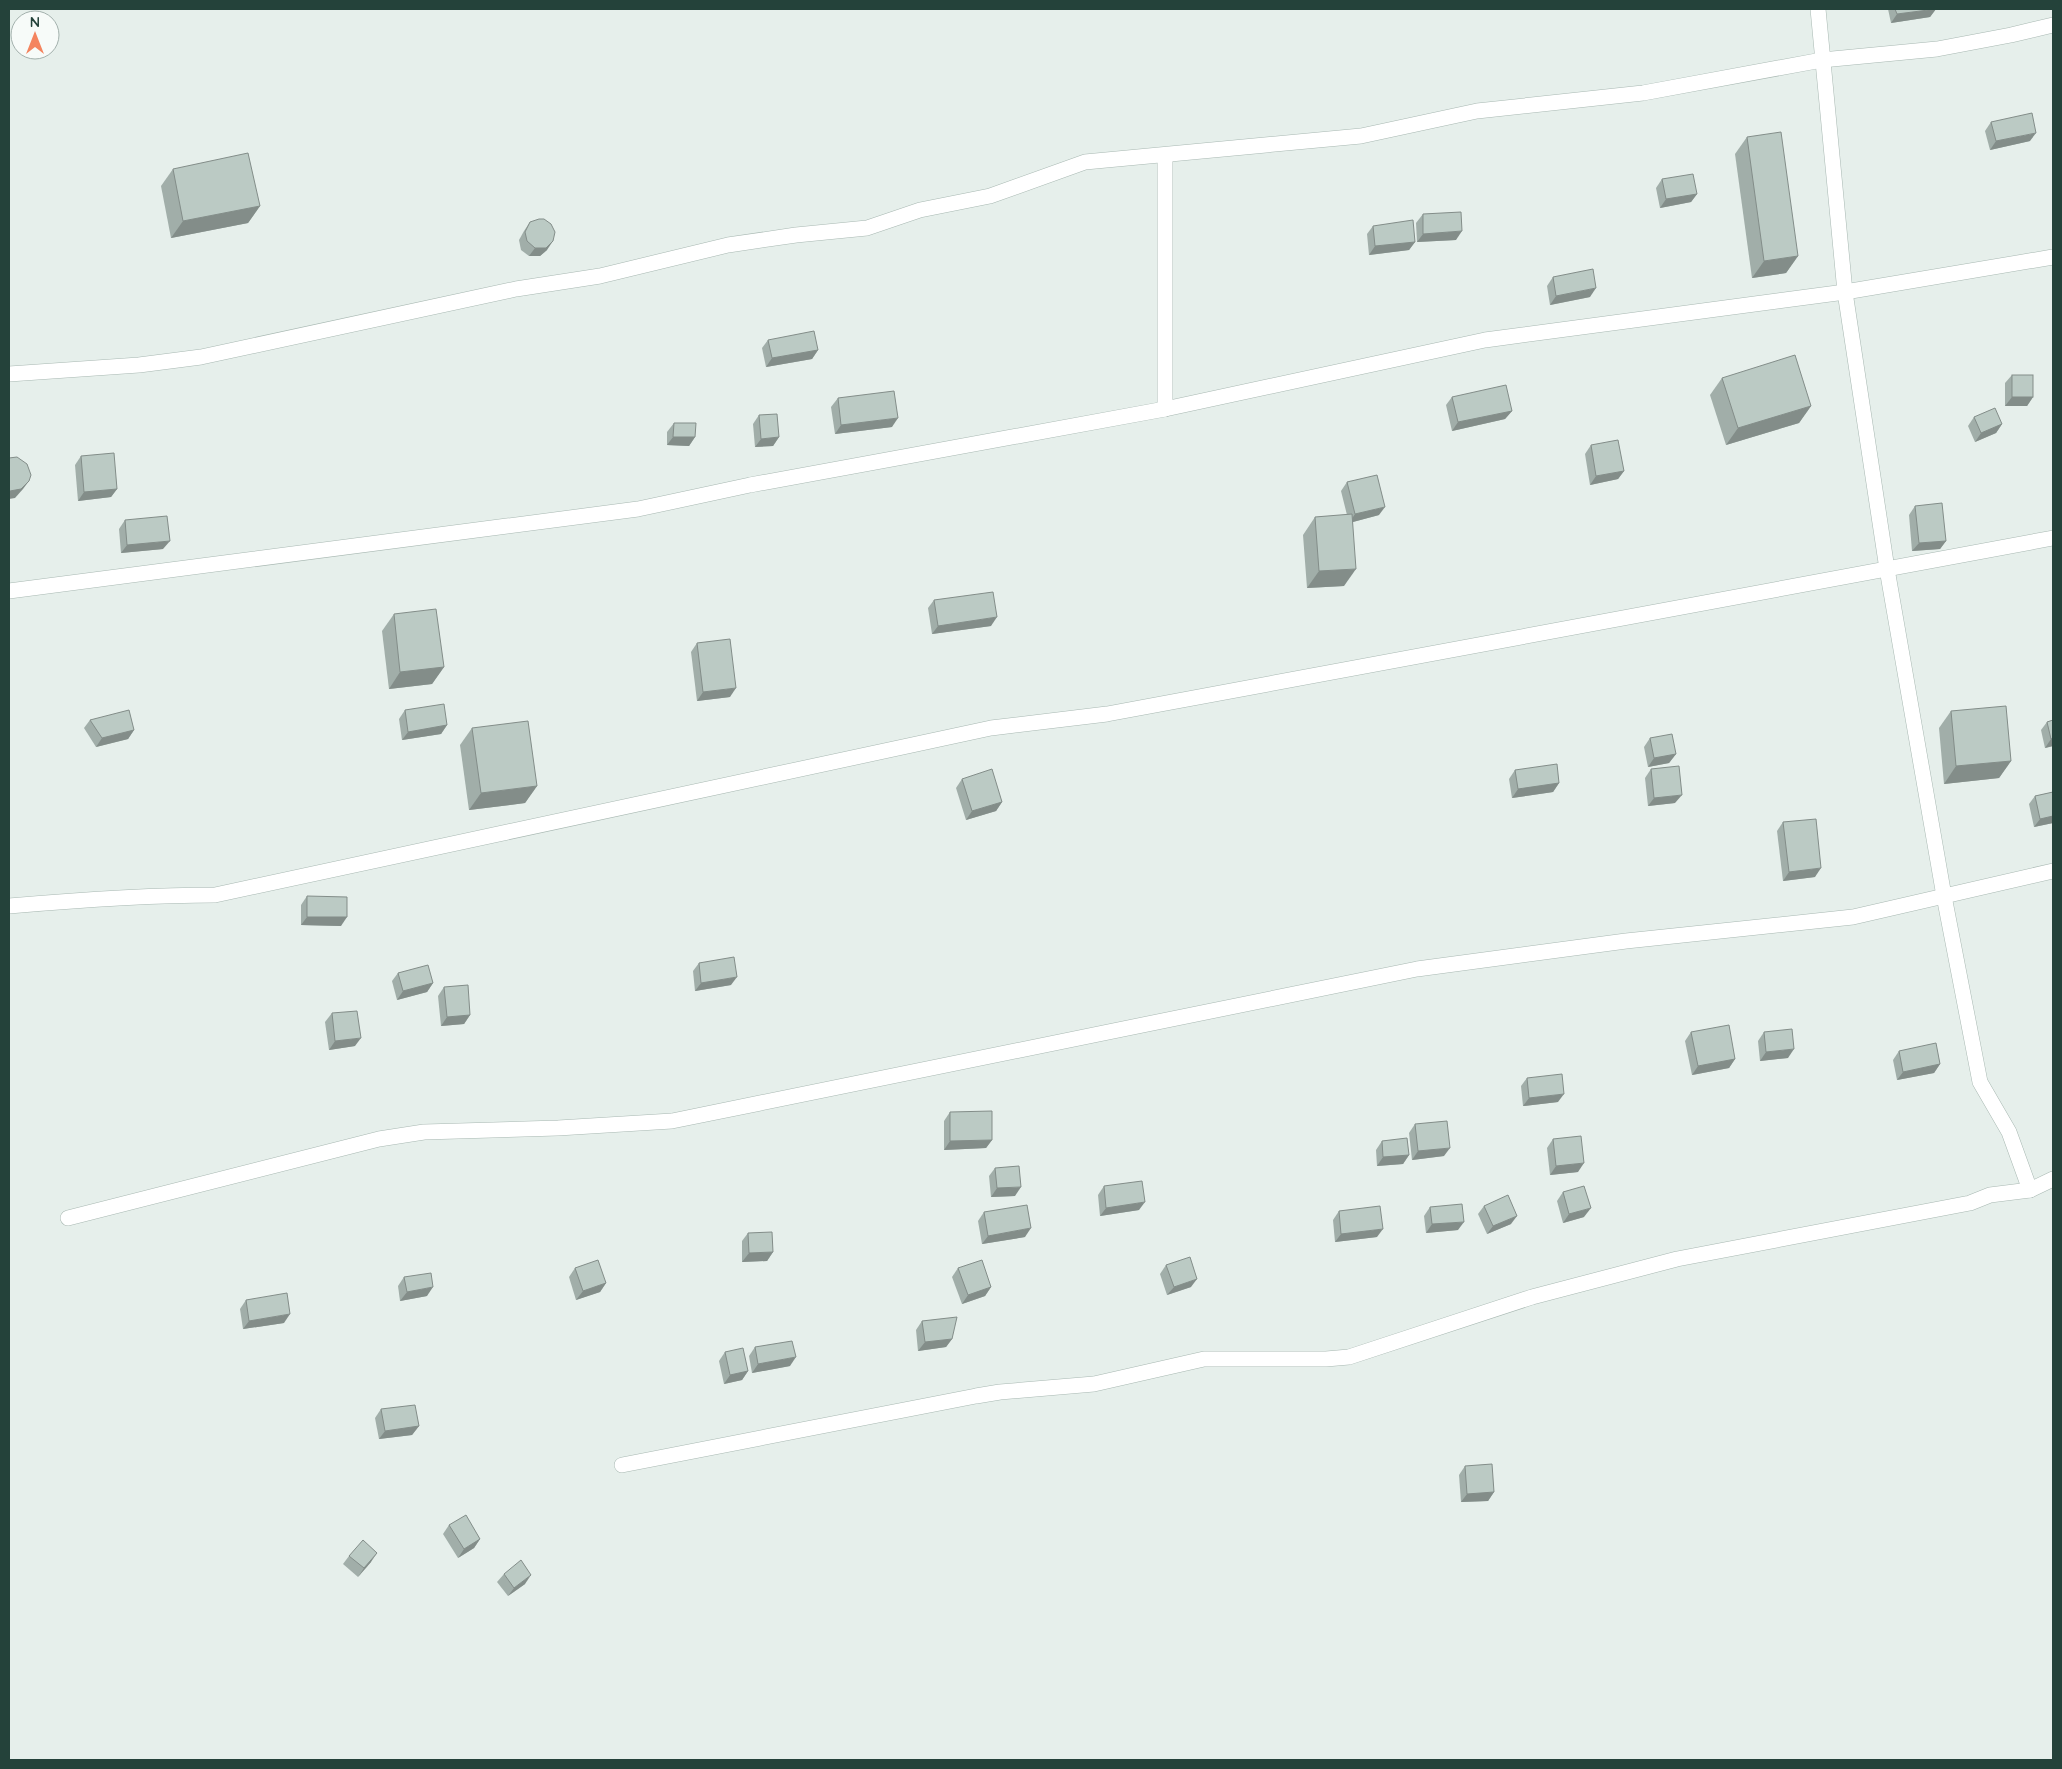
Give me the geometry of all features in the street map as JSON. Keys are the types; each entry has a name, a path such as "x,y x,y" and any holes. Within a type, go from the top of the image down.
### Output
{"street":[{"path":"1818,9 1846,292 1887,569 1944,896 1980,1082 2009,1132 2030,1190"},
{"path":"9,374 139,366 201,357 516,289 600,276 728,245 796,235 867,228 920,210 990,196 1085,162 1166,156 1361,136 1477,111 1643,93 1822,60 1937,49 2012,35 2053,24"},
{"path":"1165,409 1166,156"},
{"path":"9,591 638,509 750,485 1165,409 1485,340 1846,292 2053,257"},
{"path":"9,906 112,897 215,895 992,728 1107,714 2053,538"},
{"path":"68,1218 379,1139 424,1132 558,1128 672,1121 1417,969 1626,941 1853,917 2053,871"},
{"path":"622,1465 976,1396 1000,1392 1094,1384 1204,1359 1326,1359 1349,1357 1532,1297 1677,1260 1970,1203 1990,1195 2030,1190 2053,1179"}],"building":[{"path":"1895,9 1936,9 1897,14"},
{"path":"2032,113 2036,133 1996,141 1991,122"},
{"path":"1781,132 1798,256 1764,261 1747,137"},
{"path":"248,153 260,206 183,221 173,169"},
{"path":"1693,174 1697,194 1666,199 1662,179"},
{"path":"1461,212 1462,231 1423,234 1423,214"},
{"path":"544,219 551,224 555,232 553,241 546,248 535,248 527,241 525,232 530,222"},
{"path":"1413,220 1415,242 1375,246 1373,226"},
{"path":"1593,269 1596,288 1556,296 1553,277"},
{"path":"814,331 818,350 772,358 768,340"},
{"path":"1795,355 1811,406 1738,428 1722,378"},
{"path":"2012,375 2033,375 2033,397 2012,397"},
{"path":"1506,385 1512,411 1458,422 1452,397"},
{"path":"894,391 898,418 841,425 838,398"},
{"path":"1995,408 2002,424 1981,433 1974,417"},
{"path":"777,414 779,437 761,439 759,415"},
{"path":"674,423 696,423 695,437 673,437"},
{"path":"1618,440 1624,471 1596,476 1591,445"},
{"path":"114,453 117,489 84,492 81,456"},
{"path":"17,457 27,464 31,475 29,481 21,489 9,491 9,458"},
{"path":"1377,475 1385,507 1355,514 1347,482"},
{"path":"1942,503 1946,541 1919,543 1915,506"},
{"path":"1352,514 1356,569 1319,571 1315,517"},
{"path":"167,516 170,541 127,545 125,520"},
{"path":"993,592 997,617 938,626 934,600"},
{"path":"436,609 444,667 400,672 394,614"},
{"path":"730,639 736,688 703,692 697,643"},
{"path":"444,704 447,725 408,732 405,710"},
{"path":"2006,706 2011,761 1956,766 1951,711"},
{"path":"129,710 134,730 102,738 90,720"},
{"path":"2053,720 2053,738 2051,739 2047,722"},
{"path":"528,721 537,786 481,793 472,728"},
{"path":"1672,734 1676,754 1654,758 1650,738"},
{"path":"1557,764 1559,783 1518,789 1515,770"},
{"path":"1679,766 1682,795 1654,798 1651,769"},
{"path":"992,769 1002,802 972,811 962,779"},
{"path":"2053,792 2053,816 2040,819 2035,796"},
{"path":"1816,819 1821,868 1789,872 1783,822"},
{"path":"307,896 347,897 347,917 307,917"},
{"path":"734,957 737,977 701,983 699,963"},
{"path":"428,965 433,983 403,991 398,973"},
{"path":"468,985 470,1015 447,1017 444,987"},
{"path":"357,1011 361,1038 335,1041 332,1013"},
{"path":"1729,1025 1735,1059 1698,1066 1691,1032"},
{"path":"1792,1029 1794,1049 1766,1052 1764,1032"},
{"path":"1936,1043 1940,1064 1903,1072 1899,1051"},
{"path":"1562,1074 1564,1094 1529,1098 1527,1078"},
{"path":"992,1111 992,1140 950,1141 950,1112"},
{"path":"1447,1121 1450,1148 1418,1151 1415,1124"},
{"path":"1581,1136 1584,1163 1556,1166 1553,1139"},
{"path":"1407,1138 1409,1155 1383,1157 1382,1141"},
{"path":"1019,1166 1021,1187 997,1188 995,1168"},
{"path":"1142,1181 1145,1202 1106,1208 1104,1186"},
{"path":"1584,1186 1591,1208 1569,1214 1563,1192"},
{"path":"1508,1195 1517,1216 1493,1226 1484,1206"},
{"path":"1462,1204 1464,1222 1432,1224 1430,1207"},
{"path":"1027,1205 1031,1228 988,1236 984,1212"},
{"path":"1380,1206 1383,1229 1341,1234 1339,1211"},
{"path":"772,1232 773,1252 749,1253 748,1233"},
{"path":"1190,1257 1197,1279 1174,1287 1166,1265"},
{"path":"598,1260 606,1283 583,1291 575,1268"},
{"path":"982,1260 991,1287 968,1295 958,1268"},
{"path":"431,1273 433,1287 407,1292 404,1277"},
{"path":"287,1293 290,1314 249,1321 246,1300"},
{"path":"957,1317 952,1339 925,1342 922,1321"},
{"path":"792,1341 796,1357 758,1364 755,1347"},
{"path":"743,1348 748,1371 730,1375 725,1352"},
{"path":"415,1405 419,1426 385,1431 381,1409"},
{"path":"1492,1464 1494,1492 1467,1494 1465,1466"},
{"path":"466,1515 480,1539 464,1549 449,1525"},
{"path":"363,1540 377,1553 364,1568 349,1556"},
{"path":"521,1560 531,1575 514,1588 504,1574"}]}
